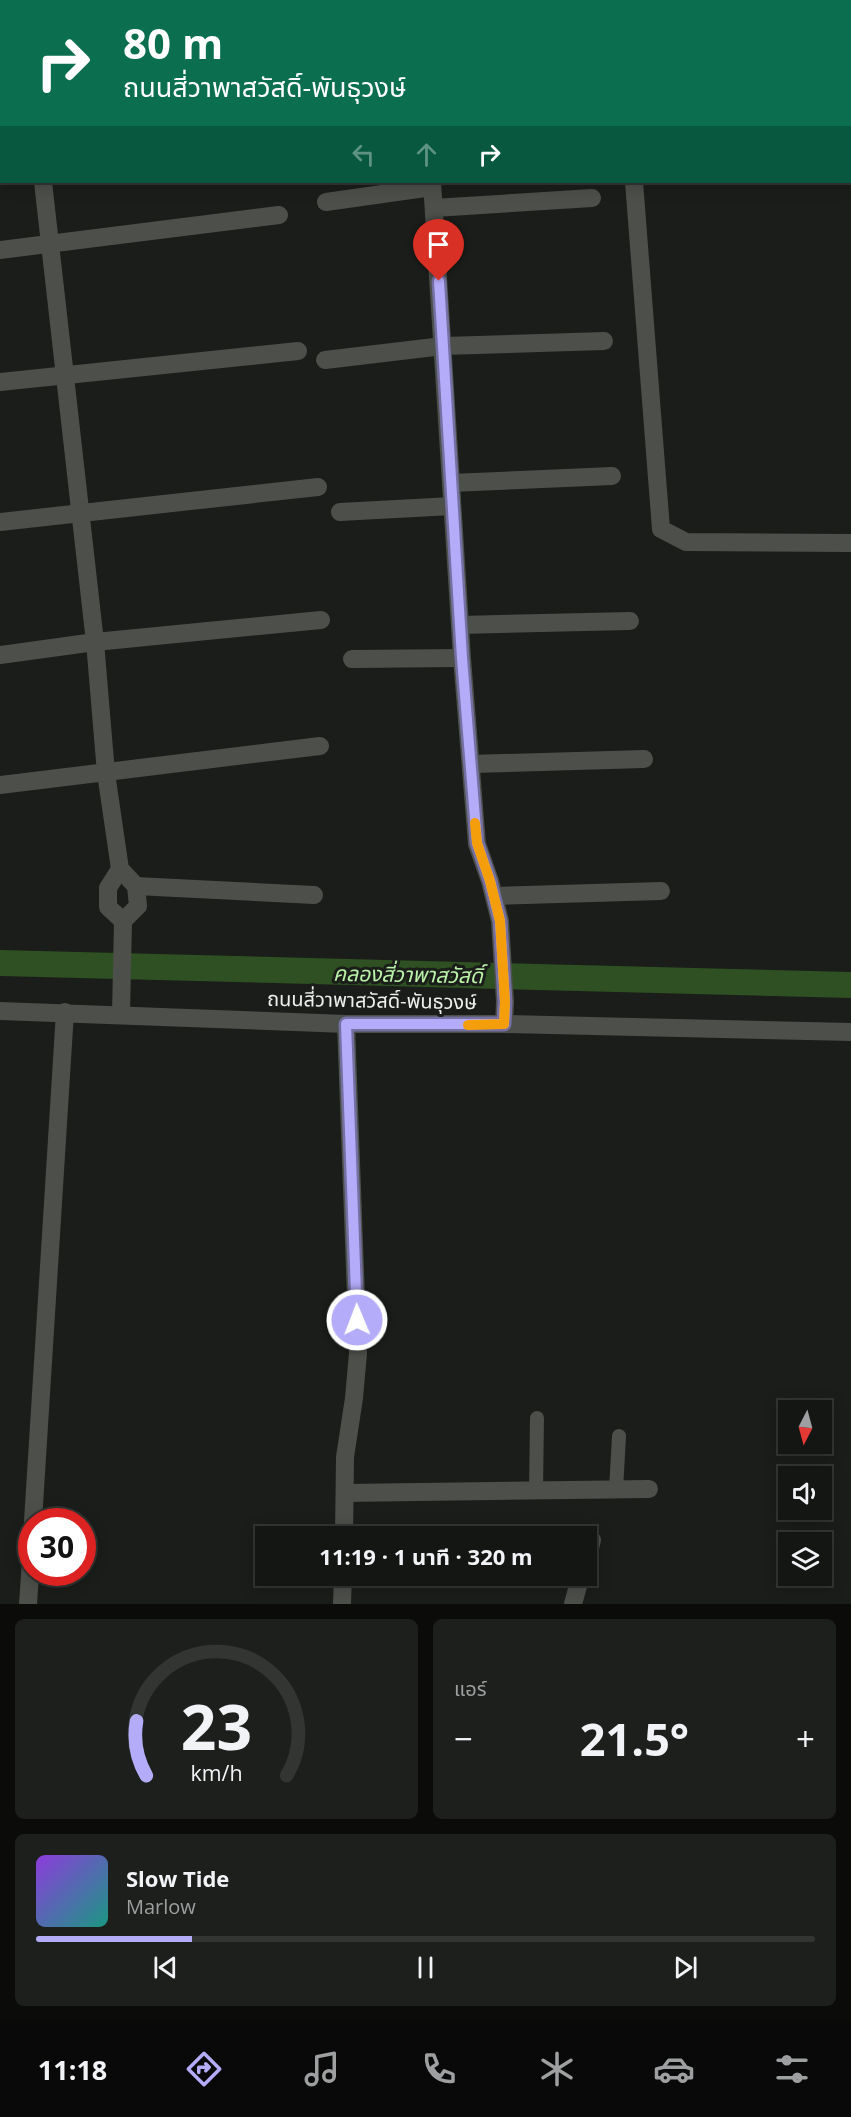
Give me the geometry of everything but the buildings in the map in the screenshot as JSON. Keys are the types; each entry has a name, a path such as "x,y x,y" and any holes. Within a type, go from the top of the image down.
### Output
{"street":[{"path":"43,183 95,642 106,773 120,869 136,886 138,906 123,925 121,1014"},
{"path":"634,183 661,528 686,542 850,543"},
{"path":"326,202 432,184 462,658 477,843 500,921 505,1002 504,1024"},
{"path":"434,208 592,198"},
{"path":"0,250 49,242 279,215"},
{"path":"325,360 443,346 604,341"},
{"path":"0,382 298,351"},
{"path":"451,483 612,476"},
{"path":"0,522 318,487"},
{"path":"340,512 452,506"},
{"path":"0,655 95,642 321,620"},
{"path":"460,625 630,621"},
{"path":"352,658 462,658"},
{"path":"0,785 320,746"},
{"path":"471,764 644,759"},
{"path":"120,869 108,888 108,907 123,925"},
{"path":"136,886 314,895"},
{"path":"494,896 662,891"},
{"name":"ถนนสี่วาพาสวัสดิ์-พันธุวงษ์","path":"0,1011 346,1024 504,1024 851,1032"},
{"path":"34,1508 65,1012"},
{"path":"344,1526 345,1457 358,1353 346,1024"},
{"path":"345,1493 649,1490"},
{"path":"28,1604 29,1586"},
{"path":"342,1604 343,1586"},
{"path":"573,1604 578,1586"}],"lane":[{"path":"536,1491 537,1418"},
{"path":"616,1490 620,1436"}],"waterway":[{"name":"คลองสี่วาพาสวัสดิ์","path":"0,963 851,985"}],"slow traffic":[{"path":"468,1025 504,1024 505,1002 500,921 477,843 475,823"}],"route":[{"path":"357,1320 346,1024 504,1024 505,1002 500,921 477,843 462,658 439,281"}]}
